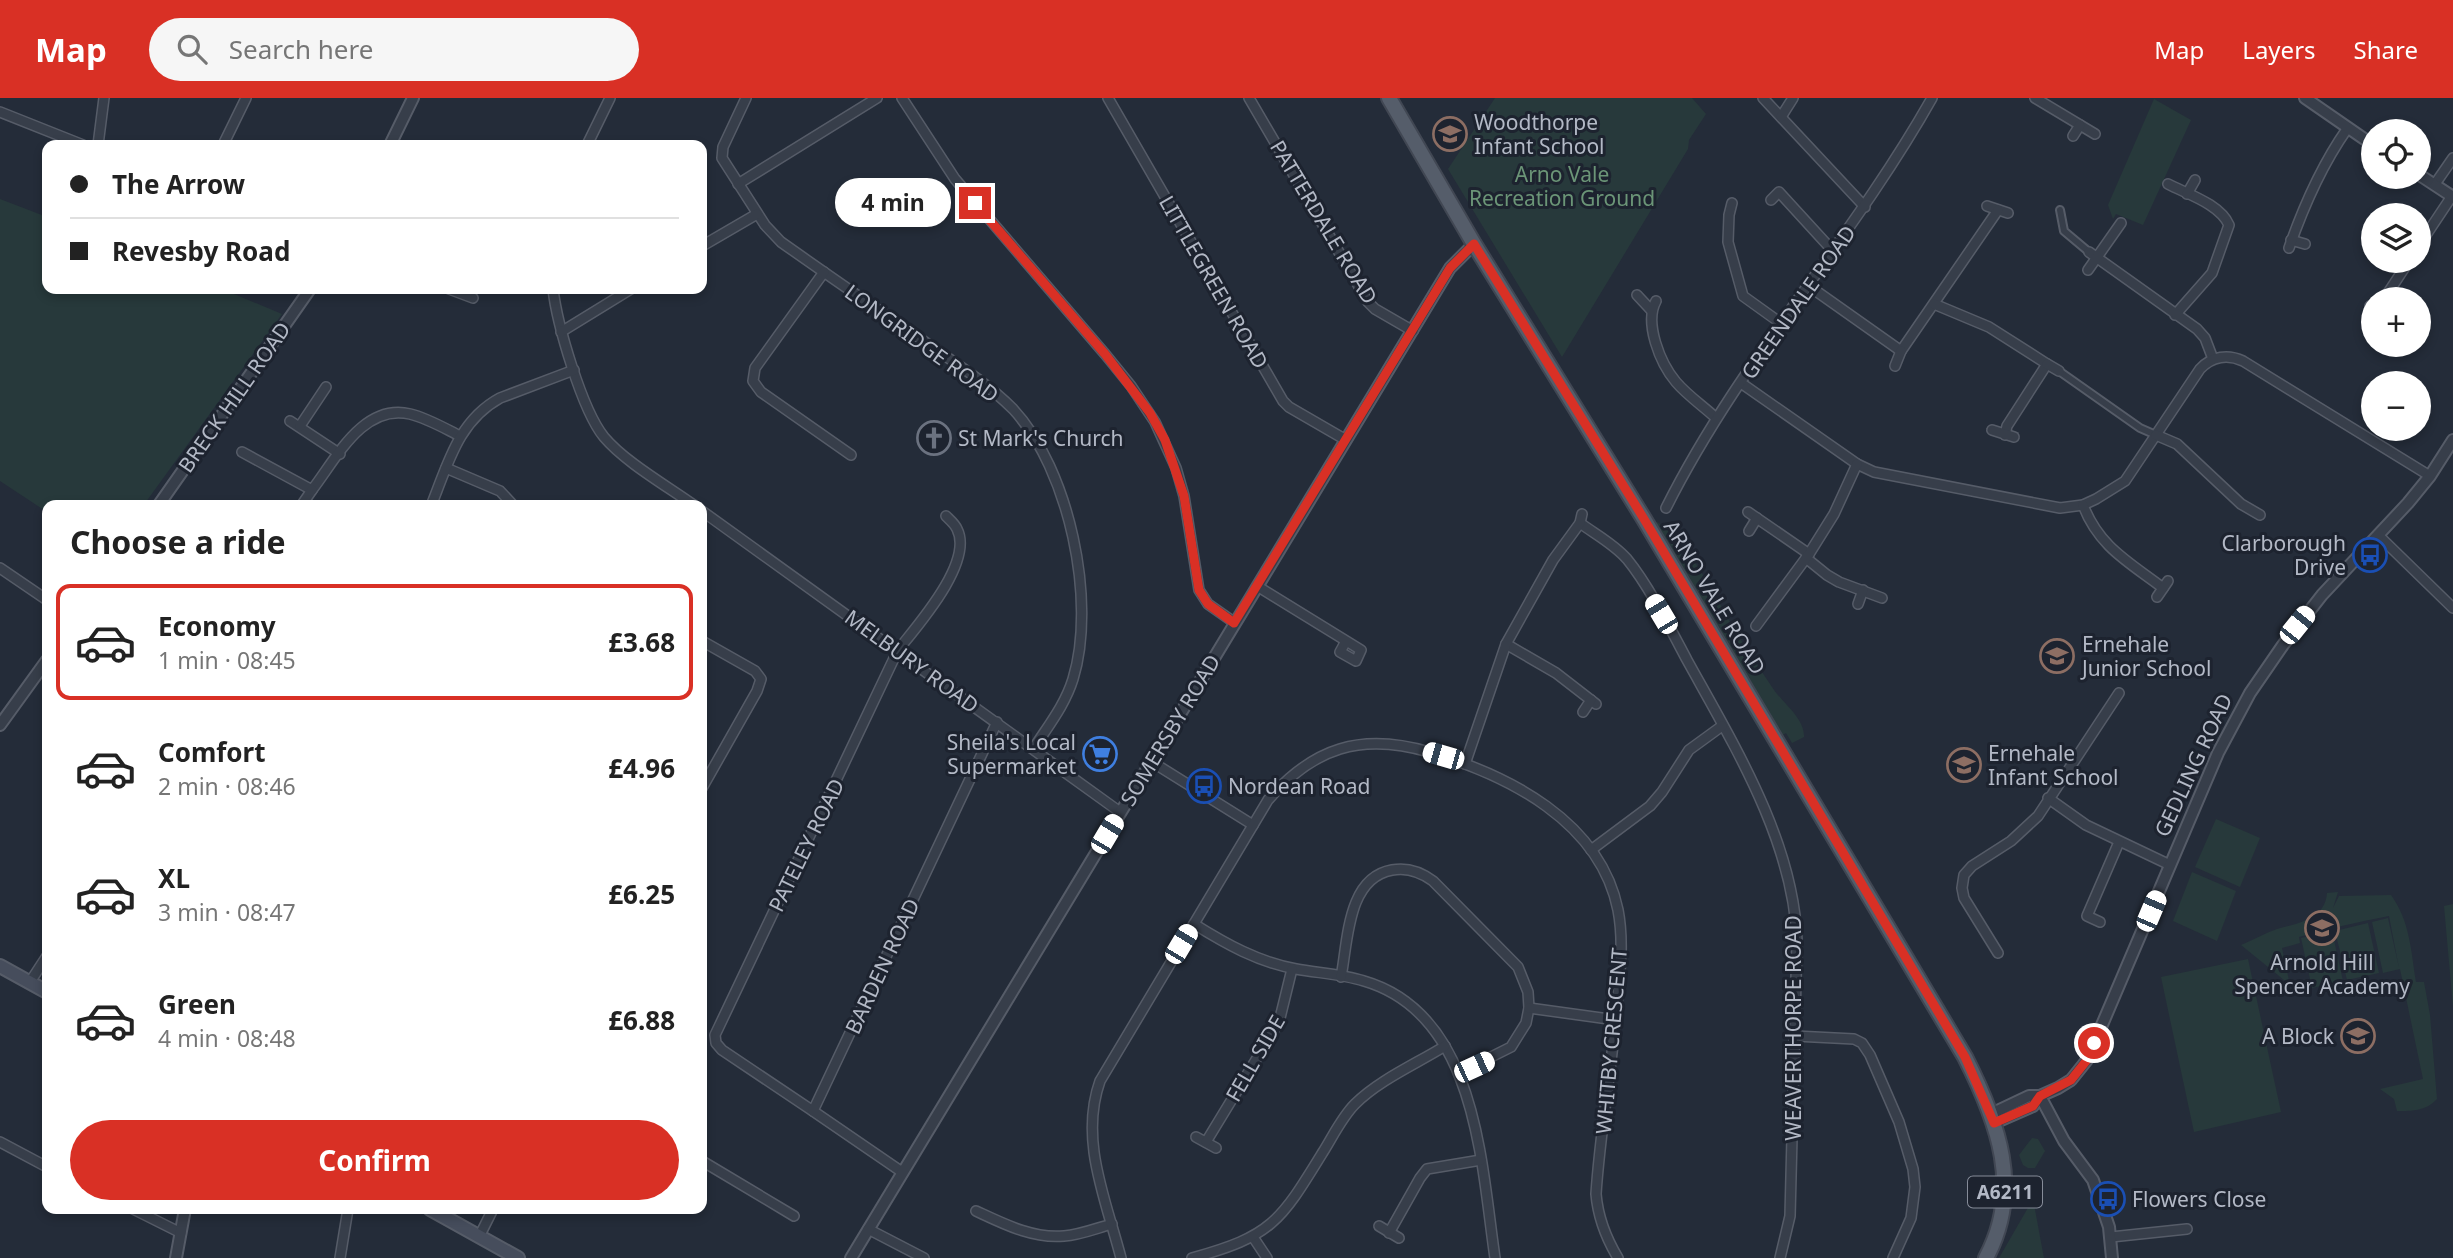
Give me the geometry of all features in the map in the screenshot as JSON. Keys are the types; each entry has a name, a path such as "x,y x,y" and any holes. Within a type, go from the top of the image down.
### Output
{"main road":[{"name":"ARNO VALE ROAD","path":"1389,98 1474,244 1644,519 1863,884 1965,1057 1992,1119"},
{"path":"0,966 42,989"},
{"name":"A6211","path":"1986,1258 1999,1229 2004,1204 2004,1168 1992,1119"},
{"path":"439,1214 516,1257"}],"street":[{"path":"99,140 104,98"},
{"path":"225,140 246,98"},
{"path":"392,140 413,98"},
{"path":"589,140 610,98"},
{"name":"LONGRIDGE ROAD","path":"746,98 721,153 723,162 748,201 776,238 960,366 1000,397 1033,436 1048,465 1063,504 1074,550 1080,590 1081,633 1077,664 1068,694 1034,748"},
{"path":"738,184 877,98"},
{"path":"902,98 955,179 1105,354 1150,413 1165,440 1184,496 1199,590 1208,604 1234,623"},
{"name":"LITTLEGREEN ROAD","path":"1108,98 1283,401 1346,440"},
{"name":"PATTERDALE ROAD","path":"1249,98 1368,302 1413,331"},
{"path":"1763,98 1865,207"},
{"path":"1781,117 1793,98"},
{"name":"GREENDALE ROAD","path":"1666,508 1677,498 1716,418 1865,207 1933,98"},
{"path":"2035,98 2095,134"},
{"path":"2305,98 2361,138"},
{"path":"0,112 70,140"},
{"path":"2073,136 2080,125"},
{"path":"2305,244 2290,244 2315,181 2329,154 2347,129"},
{"path":"2435,184 2453,158"},
{"path":"2187,194 2195,180"},
{"path":"2431,182 2452,196 2431,228"},
{"path":"2168,184 2220,212 2227,221 2229,230 2203,286 2175,315"},
{"path":"1771,200 1779,192 1833,251"},
{"path":"1732,203 1728,242 1743,296 1782,324"},
{"path":"1895,366 1901,351 2003,212 1987,206"},
{"path":"2060,210 2064,231 2201,333 2213,359"},
{"path":"707,243 757,214"},
{"path":"1729,215 1741,219"},
{"path":"2088,270 2093,255 2121,223"},
{"name":"SOMERSBY ROAD","path":"851,1258 1450,268 1474,244"},
{"path":"824,272 755,368 753,381 761,392 851,455"},
{"path":"1809,286 1901,351"},
{"name":"BRECK HILL ROAD","path":"162,500 306,294"},
{"path":"462,294 473,298"},
{"path":"554,294 561,332 574,370 592,417 604,436 617,449 687,500"},
{"path":"561,332 623,294"},
{"path":"1637,295 1654,306 1653,336 1668,371 1676,382 1716,418"},
{"path":"1934,304 1989,327 2059,371 2140,428 2177,444 2241,503 2260,515"},
{"path":"1741,383 1857,464 1880,474 2050,508 2083,505 2125,481 2196,373 2213,359 2232,357 2243,360 2430,476"},
{"path":"1992,430 2009,436 2007,426 2047,364"},
{"path":"433,500 460,436 470,420 489,404 574,370"},
{"path":"300,426 326,387"},
{"path":"306,500 356,431 376,418 387,414 408,414 460,436"},
{"path":"290,421 340,454"},
{"name":"GEDLING ROAD","path":"1992,1119 2029,1096 2040,1096 2071,1080 2087,1060 2218,753 2250,692 2316,602 2430,476 2453,440"},
{"path":"242,452 317,500"},
{"path":"1756,626 1808,556 1834,514 1857,464"},
{"path":"446,468 500,491 508,500"},
{"path":"2238,514 2241,503"},
{"path":"2083,505 2094,531 2104,542 2166,585 2157,597"},
{"path":"1748,512 1808,556 1827,575 1882,598"},
{"name":"MELBURY ROAD","path":"707,515 1121,812"},
{"name":"PATELEY ROAD","path":"813,1111 722,1049 715,1039 716,1032 898,650 955,568 960,549 959,534 946,516"},
{"name":"WEAVERTHORPE ROAD","path":"1465,764 1506,644 1553,560 1581,519 1621,552 1633,566 1675,638 1765,811 1779,844 1788,876 1796,931 1795,1036 1790,1216 1780,1258"},
{"path":"1749,531 1757,519"},
{"path":"2378,536 2453,608"},
{"path":"0,568 42,597"},
{"path":"1257,586 1346,640"},
{"path":"1858,604 1863,590"},
{"path":"707,644 755,671 761,679 757,691 707,779"},
{"path":"1506,644 1556,673 1593,702 1583,712"},
{"path":"0,725 42,667"},
{"path":"1998,953 1964,898 1964,875 1972,866 2022,832 2038,816 2119,693"},
{"path":"0,705 10,712"},
{"name":"BARDEN ROAD","path":"813,1111 997,722"},
{"path":"1591,850 1650,806 1689,750 1722,726"},
{"name":"WHITBY CRESCENT","path":"1121,1258 1091,1144 1091,1117 1096,1093 1106,1069 1268,800 1310,761 1345,747 1376,743 1408,747 1465,764 1502,779 1536,799 1567,824 1591,850 1609,881 1619,919 1620,968 1597,1194 1600,1219 1618,1258"},
{"path":"1152,762 1253,825"},
{"path":"2048,798 2086,825 2170,865"},
{"path":"2100,922 2087,916 2119,842"},
{"path":"1341,977 1355,905 1360,893 1379,875 1394,870 1410,870 1427,876 1441,887 1518,967 1526,983 1529,1009 1523,1030 1511,1047 1459,1073"},
{"path":"1194,924 1227,945 1254,957 1292,969 1362,980 1400,998 1425,1018 1445,1046 1459,1073 1471,1113 1495,1258"},
{"path":"30,982 42,964"},
{"name":"FELL SIDE","path":"1206,1142 1279,1022 1292,969"},
{"path":"1529,1009 1616,1020"},
{"path":"1795,1036 1854,1039 1862,1043 1870,1055 1899,1122 1915,1179 1911,1218 1894,1258"},
{"path":"1192,1258 1233,1247 1270,1226 1290,1205 1356,1103 1445,1046"},
{"path":"2040,1096 2064,1141 2093,1180 2111,1237 2112,1258"},
{"path":"813,1111 902,1172"},
{"path":"1196,1137 1216,1148"},
{"path":"0,1142 42,1164"},
{"path":"1390,1233 1427,1169 1480,1160"},
{"path":"707,1164 794,1216"},
{"path":"976,1211 1015,1229 1045,1236 1065,1236 1112,1224"},
{"path":"143,1214 181,1233"},
{"path":"176,1258 184,1214"},
{"path":"340,1258 347,1214"},
{"path":"479,1237 490,1214"},
{"path":"1379,1226 1399,1238"},
{"path":"2111,1237 2187,1228"},
{"path":"868,1229 923,1258"},
{"path":"2173,1230 2175,1243"},
{"path":"1253,1237 1267,1258"}],"green space":[{"name":"Arno Vale Recreation Ground","path":"1495,98 1692,98 1706,114 1689,140 1688,149 1562,357 1448,169"},
{"path":"2154,99 2191,120 2143,225 2116,214 2113,219 2108,205"},
{"path":"0,199 42,215 42,294 234,294 282,314 147,500 42,500 42,509 0,481"},
{"path":"1657,522 1681,543 1692,558 1747,650 1776,693 1801,723 1804,737 1792,743 1786,733 1781,736 1654,523"},
{"path":"2216,819 2260,838 2240,887 2195,867"},
{"path":"2192,872 2236,891 2217,941 2173,921"},
{"path":"2338,892 2333,908 2339,896 2391,895 2402,915 2409,937 2416,982 2424,982 2430,1015 2437,1099 2424,1108 2397,1111 2394,1099 2380,1089 2423,1079 2400,969 2383,973 2372,922 2388,918 2399,968 2389,916 2299,937 2300,943 2282,948 2290,985 2241,945 2309,919 2321,909 2327,893"},
{"path":"2453,904 2453,1007 2444,906"},
{"path":"2368,923 2379,973 2347,980 2335,931"},
{"path":"2332,931 2343,981 2312,988 2301,938"},
{"path":"2248,959 2281,1112 2194,1132 2161,977"},
{"path":"2032,1138 2038,1139 2045,1151 2035,1168 2028,1168 2023,1165 2019,1155"},
{"path":"2033,1199 2044,1258 1999,1258"}],"place":[{"name":"Woodthorpe Infant School","path":"1450,134"},
{"name":"St Mark's Church","path":"934,438"},
{"name":"Clarborough Drive","path":"2370,555"},
{"name":"Ernehale Junior School","path":"2057,656"},
{"name":"Sheila's Local Supermarket","path":"1100,754"},
{"name":"Ernehale Infant School","path":"1964,765"},
{"name":"Nordean Road","path":"1204,786"},
{"name":"Arnold Hill Spencer Academy","path":"2322,928"},
{"name":"A Block","path":"2358,1036"},
{"name":"Flowers Close","path":"2108,1199"}],"route":[{"path":"975,203 1105,354 1150,413 1165,440 1184,496 1199,590 1208,604 1234,623 1450,268 1474,244 1644,519 1965,1057 1994,1123 2033,1106 2040,1096 2071,1080 2087,1060 2094,1043"}]}
